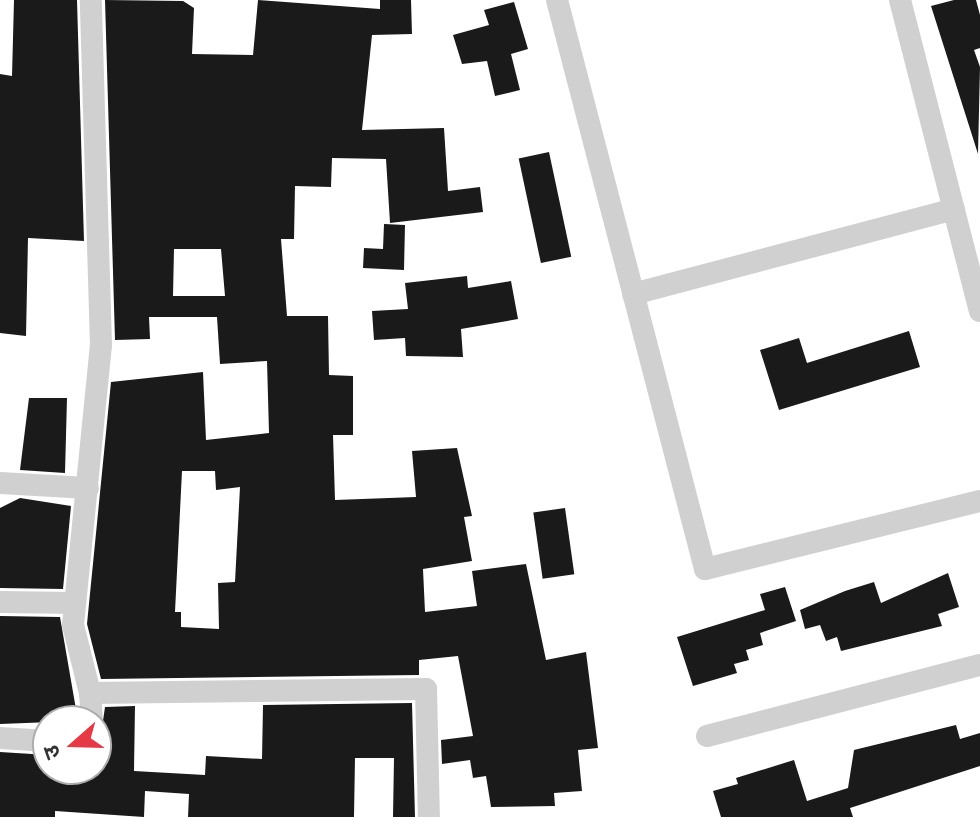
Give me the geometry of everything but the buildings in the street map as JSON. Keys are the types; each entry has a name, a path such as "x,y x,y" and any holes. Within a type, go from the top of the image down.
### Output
{"street":[{"path":"91,0 101,346 73,625 91,705"},
{"path":"557,0 705,569 980,501"},
{"path":"900,0 980,311"},
{"path":"633,294 954,209"},
{"path":"0,483 88,488"},
{"path":"0,602 75,603"},
{"path":"707,736 980,665"},
{"path":"90,693 426,689 429,817"},
{"path":"0,738 32,740"}]}
